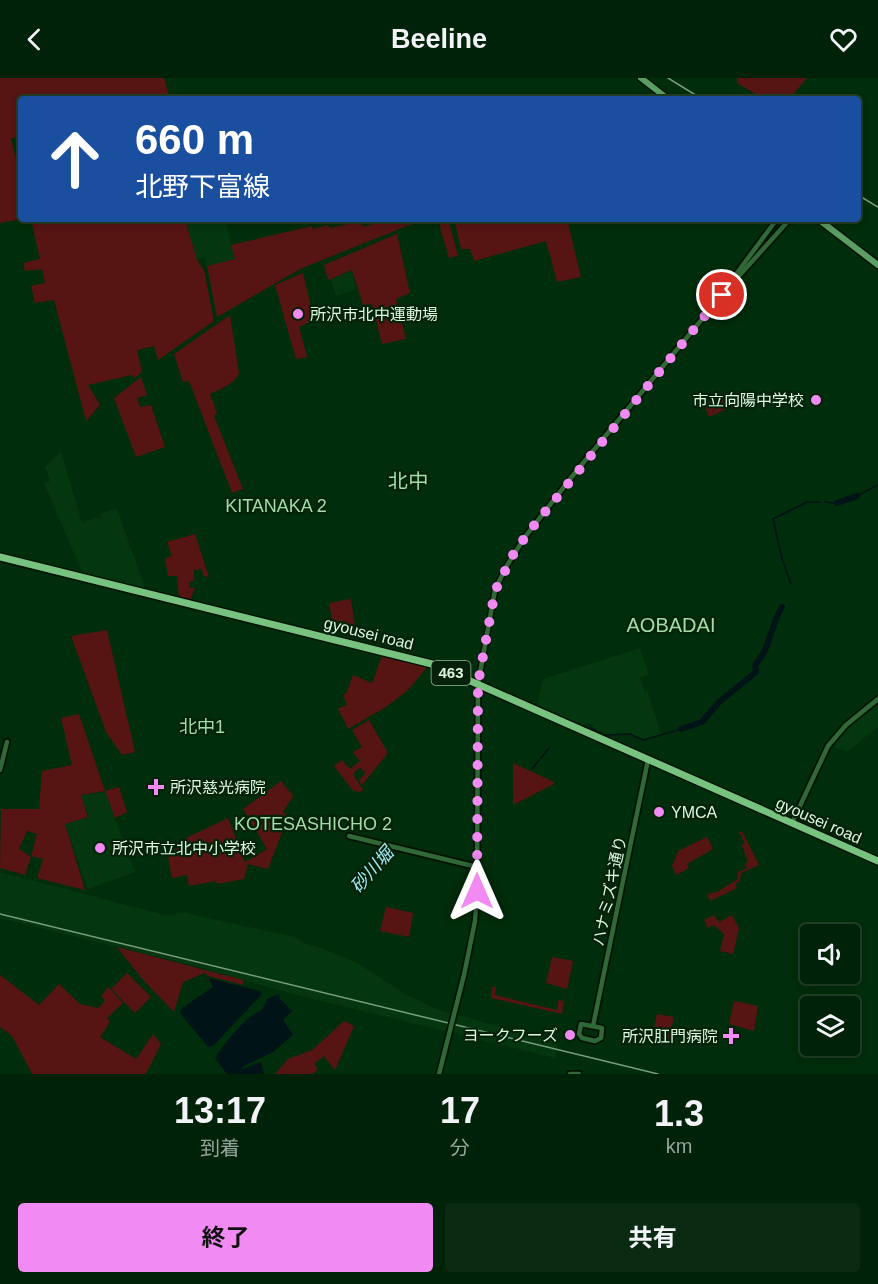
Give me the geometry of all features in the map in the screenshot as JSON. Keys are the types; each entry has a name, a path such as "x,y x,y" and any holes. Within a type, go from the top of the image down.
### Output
{"highway":[{"name":"gyousei road","path":"0,556 432,664 878,861"}],"main road":[{"path":"641,78 664,96"},
{"path":"822,222 878,265"}],"street":[{"path":"722,295 775,222"},
{"path":"439,1074 475,921 478,684 495,591 515,551 568,481 722,295 787,222"},
{"path":"792,824 828,746 846,725 878,699"},
{"path":"0,770 7,742"},
{"name":"ハナミズキ通り","path":"593,1026 648,760"},
{"path":"349,836 477,867"},
{"path":"581,1024 593,1026 602,1028 601,1038 595,1041 580,1036 581,1024"},
{"path":"570,1074 579,1074"}],"shaded area":[{"path":"0,78 164,78 169,96 18,96 18,138 11,138 16,159 18,159 18,220 0,223"},
{"path":"737,78 807,78 792,96 759,96 737,83"},
{"path":"32,222 186,222 197,260 204,270 214,321 158,360 154,346 137,350 142,372 134,378 132,375 88,385 100,405 86,421 54,300 35,303 31,286 45,283 42,269 25,271 23,263 40,259"},
{"path":"186,222 226,222 235,259 207,266 205,258 197,260"},
{"path":"361,222 363,227 379,222 424,222 409,225 300,269 217,317 207,266 235,259 231,245 312,226 313,229 328,225 330,228"},
{"path":"449,222 458,256 449,258 439,224"},
{"path":"455,222 568,222 581,277 557,282 546,241 474,261 470,249 461,249"},
{"path":"397,234 410,293 396,299 406,339 382,344 372,304 363,305 352,270 328,280 324,265"},
{"path":"352,271 356,289 336,296 331,279"},
{"name":"所沢市北中運動場","path":"303,273 314,320 299,327 307,357 296,359 275,285"},
{"path":"230,315 239,373 231,383 210,394 217,413 214,416 243,489 232,493 189,381 183,382 174,354"},
{"path":"141,377 147,395 137,398 140,407 151,405 165,447 136,457 114,398"},
{"path":"729,393 733,406 709,417 704,404"},
{"path":"61,451 82,523 99,517 102,522 100,514 117,508 145,589 82,572 44,483 50,481 45,467"},
{"path":"195,534 209,577 203,576 202,569 194,570 194,581 189,582 189,588 195,588 190,600 179,598 177,576 168,576 165,558 172,556 167,542"},
{"path":"351,599 355,626 347,627 345,621 337,622 337,628 334,628 329,603"},
{"path":"107,630 135,752 122,755 106,732 71,636"},
{"path":"640,648 649,675 640,678 645,693 648,692 661,734 644,740 630,734 605,734 593,728 592,723 581,725 537,705 543,679"},
{"path":"383,653 428,666 408,690 386,707 348,729 338,708 347,705 343,694 346,694 353,675 372,683"},
{"path":"878,703 878,727 847,752 833,747 847,729"},
{"path":"79,714 105,791 81,795 88,817 65,824 85,890 37,878 43,859 31,856 37,834 27,831 19,849 31,857 25,875 0,868 1,809 39,809 42,771 72,765 61,718"},
{"path":"369,720 388,753 362,785 359,781 365,773 360,767 353,774 363,790 359,793 356,790 354,792 334,766 342,760 350,769 360,761 353,752 362,747 352,730"},
{"path":"513,763 554,782 554,784 513,805"},
{"path":"281,781 293,796 283,812 288,817 268,869 248,864 244,879 217,884 216,881 189,886 187,875 172,878 168,858 182,840 228,818 245,862 267,849 243,809"},
{"path":"119,787 127,812 115,818 105,791"},
{"name":"所沢市立北中小学校","path":"105,792 135,872 88,889 65,824 89,817 81,795"},
{"path":"742,831 759,865 741,873 740,881 735,884 737,888 710,901 707,894 717,892 738,879 738,872 747,868 745,864 748,862 742,845 745,843 739,832"},
{"path":"707,837 713,849 687,864 689,868 676,875 672,866 678,851"},
{"path":"0,872 165,915 185,913 295,937 303,943 322,948 357,963 405,994 439,1010 558,1042 555,1058 285,992 195,966 0,918"},
{"path":"386,907 413,913 409,937 380,931"},
{"path":"714,915 719,922 732,915 739,928 733,954 720,951 724,934 714,925 708,928 704,920"},
{"path":"117,947 244,980 243,985 208,976 205,973 183,982 174,1012 143,980"},
{"path":"552,957 573,961 567,989 546,983"},
{"path":"127,973 151,997 135,1013 111,989"},
{"path":"0,975 39,1005 59,984 80,1004 98,1008 105,1001 101,996 108,987 123,1003 107,1018 110,1022 100,1037 136,1059 153,1034 161,1044 148,1070 145,1074 32,1074 12,1036 0,1027"},
{"path":"209,978 260,991 262,994 213,1046 208,1047 180,1013 182,1008 213,987"},
{"path":"492,987 496,987 495,995 557,1010 558,1000 563,1001 565,993 562,1014 491,998"},
{"path":"279,994 280,999 292,1011 283,1020 293,1035 273,1052 242,1067 243,1069 261,1062 264,1074 227,1074 215,1058 242,1024 262,1010 267,999"},
{"path":"734,1001 758,1006 754,1031 729,1024"},
{"path":"657,1014 674,1017 668,1042 652,1038"},
{"path":"344,1021 354,1026 335,1070 324,1056 314,1064 318,1070 312,1074 275,1074 288,1059 312,1050"}],"waterway":[{"name":"砂川堀","path":"859,495 878,485"},
{"name":"砂川堀","path":"837,503 857,496"},
{"name":"砂川堀","path":"791,584 782,559 773,519 807,502 820,502"},
{"name":"砂川堀","path":"825,502 834,503"},
{"name":"砂川堀","path":"681,729 702,722 719,702 756,672 755,665 764,652 782,607"},
{"name":"砂川堀","path":"591,728 604,735 630,734 643,740 678,730"},
{"name":"砂川堀","path":"541,758 549,748"},
{"name":"砂川堀","path":"532,769 539,760"}],"railway":[{"path":"668,78 697,96"},
{"path":"861,197 878,207"},
{"path":"0,914 658,1074"}],"place":[{"name":"所沢市北中運動場","path":"298,314"},
{"name":"市立向陽中学校","path":"816,400"},
{"name":"所沢慈光病院","path":"156,787"},
{"name":"YMCA","path":"659,812"},
{"name":"所沢市立北中小学校","path":"100,848"},
{"name":"ヨークフーズ","path":"570,1035"},
{"name":"所沢肛門病院","path":"731,1036"}],"district":[{"name":"北中","path":"408,481"},
{"name":"KITANAKA 2","path":"276,506"},
{"name":"AOBADAI","path":"671,625"},
{"name":"北中1","path":"202,727"},
{"name":"KOTESASHICHO 2","path":"313,824"}],"route":[{"path":"477,891 478,684 495,591 515,551 532,528 722,295"}]}
